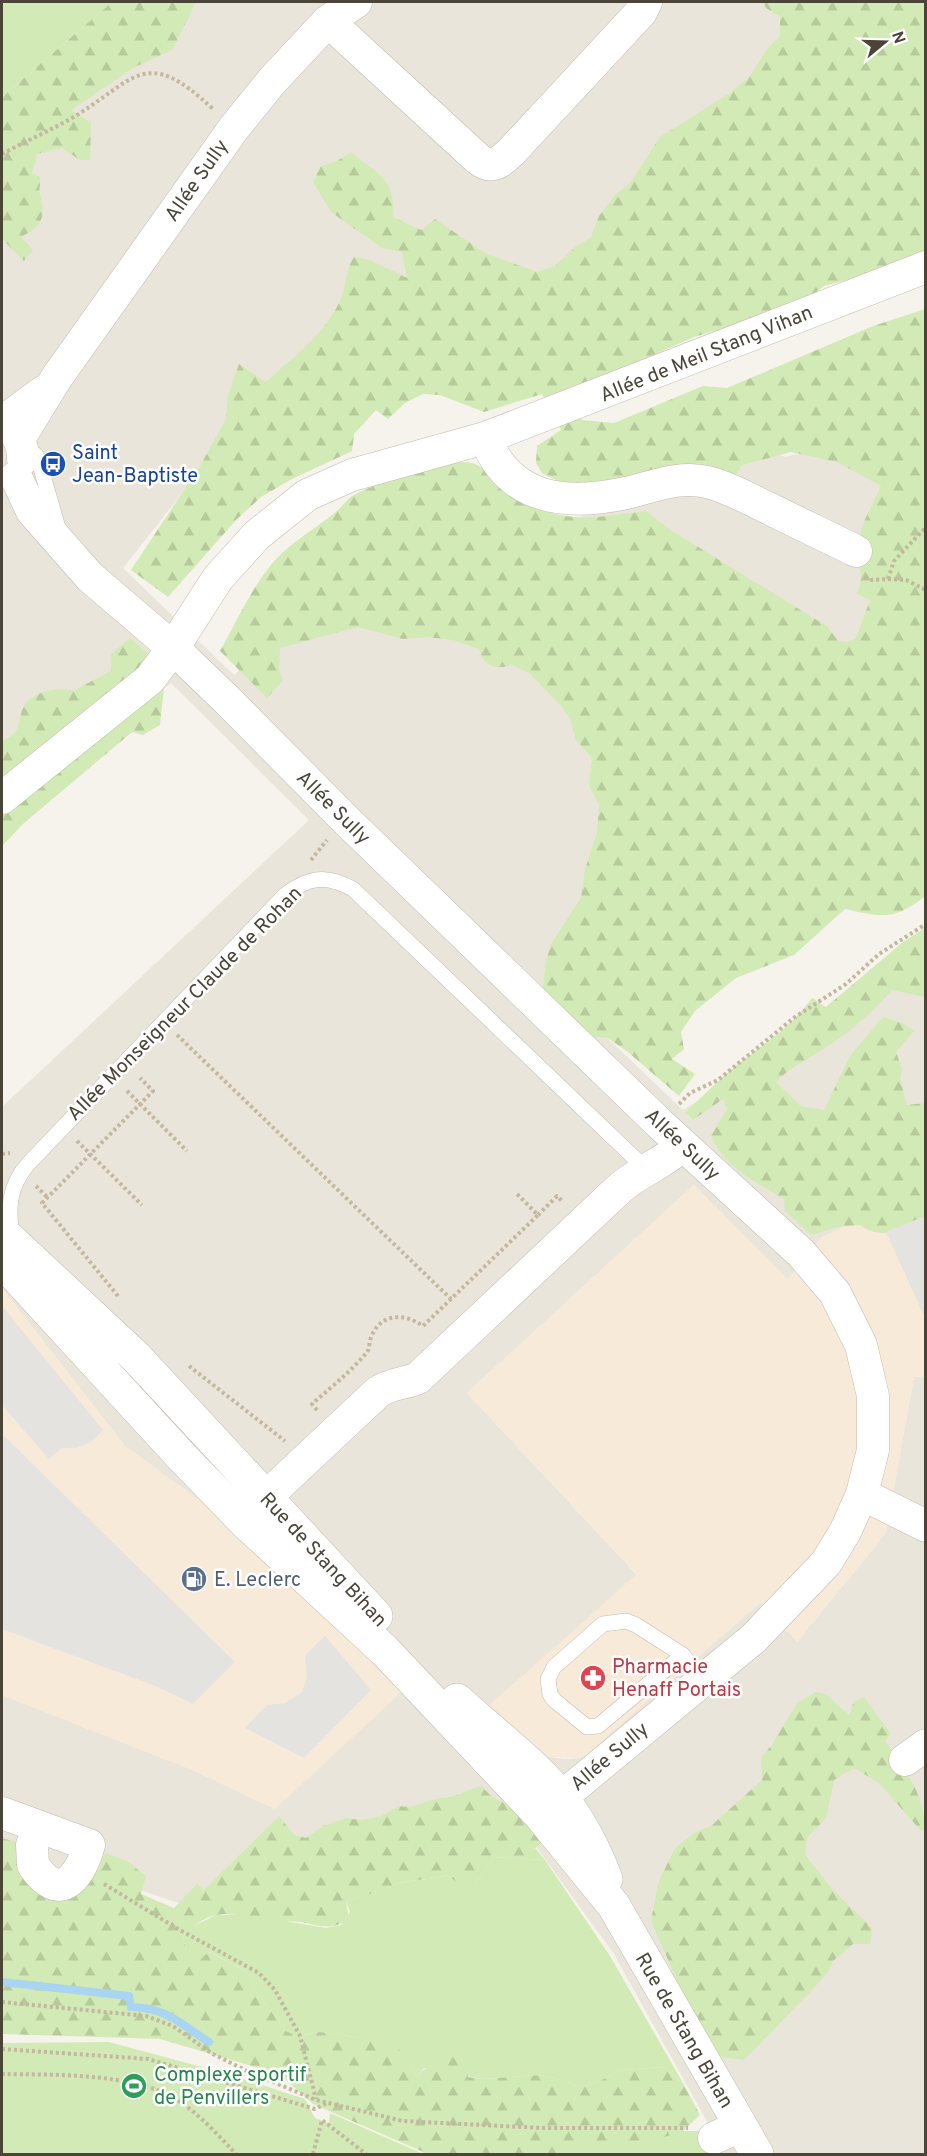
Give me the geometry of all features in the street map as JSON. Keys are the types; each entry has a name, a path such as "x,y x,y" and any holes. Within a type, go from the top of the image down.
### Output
{"street":[{"name":"Allée Sully","path":"356,2 328,21 272,81 234,128 57,377 10,462 32,511 68,554 96,583 173,648 660,1124 801,1253 827,1282 843,1306 861,1345 873,1396 873,1450 862,1494 836,1549 812,1581 772,1622 551,1806"},
{"path":"328,21 478,159 486,165 494,165 511,152 641,12 646,2"},
{"name":"Allée de Meil Stang Vihan","path":"2,798 150,679 218,578 257,535 307,495 352,475 485,438 926,267"},
{"path":"485,438 495,461 504,472 514,481 534,491 552,496 587,499 677,481 706,482 732,490 856,551"},
{"path":"266,1497 378,1392 396,1383 418,1378 620,1188 667,1160 683,1144"},
{"name":"Rue de Stang Bihan","path":"5,1244 181,1404 459,1702 538,1769 551,1806"},
{"name":"Rue de Stang Bihan","path":"5,1244 182,1457 245,1522 385,1651 472,1744 551,1806 591,1841 609,1885 614,1906 715,2131 757,2154"},
{"path":"181,1404 182,1457 222,1477 316,1571 346,1583"},
{"path":"862,1494 926,1526"},
{"path":"2,1813 89,1845 80,1869 69,1882 58,1884 39,1874 31,1857 39,1827"}],"lane":[{"name":"Allée Monseigneur Claude de Rohan","path":"5,1244 15,1182 62,1126 164,1023 285,895 300,883 314,879 344,884 361,896 647,1170"},
{"path":"683,1655 598,1726 587,1727 571,1717 550,1694 549,1679 554,1667 603,1624 626,1621 683,1655 702,1680"}],"path":[{"path":"2,154 72,118 123,81 144,73 165,74 177,79 192,89 234,128"},
{"path":"888,579 906,580 926,590"},
{"path":"660,1124 690,1093 718,1080 795,1017 846,984 879,954 926,924"},
{"path":"164,1023 451,1299"},
{"path":"124,1303 42,1203 153,1091 125,1062"},
{"path":"112,1076 187,1151"},
{"path":"62,1126 142,1205"},
{"path":"516,1193 538,1215"},
{"path":"320,1412 312,1404 369,1350 371,1336 383,1321 403,1316 423,1326 557,1196 567,1207"},
{"path":"182,1361 286,1442"},
{"path":"80,1869 178,1929 259,1973 275,1990 300,2036 316,2100"},
{"path":"2,2002 146,2016 173,2026 211,2053 248,2071 316,2100 372,2115 427,2124 715,2131"},
{"path":"2,2049 148,2059 315,2109 327,2103"},
{"path":"2,2074 98,2079 155,2090 178,2100 236,2154"},
{"path":"313,2154 322,2120 366,2154"}],"shaded area":[{"path":"171,2 784,2 791,44 675,208 233,429 123,568 234,675 285,631 376,622 547,656 613,773 578,1010 683,1110 796,1041 925,944 925,1188 822,1237 788,1279 694,1185 467,1393 637,1575 491,1704 549,1757 565,1759 582,1758 761,1602 797,1642 886,1533 914,1377 925,1376 925,2154 725,2154 614,1954 532,1841 181,1904 93,1874 2,1971 2,1695 195,1771 275,1809 214,1511 125,1446 2,1288 2,1107 309,820 171,683 2,816 2,122"},
{"path":"734,436 785,457 820,448 899,480 882,580 854,663 579,522 602,476"},
{"path":"694,1185 788,1279 822,1237 925,1188 925,1376 914,1377 886,1533 797,1642 761,1602 582,1758 549,1757 490,1705 637,1574 467,1393"},
{"path":"925,1216 925,1318 886,1232"},
{"path":"2,1288 125,1446 214,1511 407,1687 275,1809 195,1771 2,1695"},
{"path":"2,1306 103,1430 91,1442 77,1448 62,1448 49,1459 2,1405"},
{"path":"2,1434 235,1662 193,1704 158,1687 2,1629"},
{"path":"325,1636 371,1690 304,1758 245,1728 267,1705 285,1703 302,1692 307,1678 305,1655"}],"green space":[{"path":"2,2 112,2 2,97"},
{"path":"112,2 196,2 172,50 133,68 71,110 91,123 90,160 80,160 62,148 37,154 32,173 40,179 43,210 38,225 21,237 33,250 24,261 2,239 2,97"},
{"path":"763,2 925,2 925,255 875,278 843,281 824,286 799,305 694,337 603,377 566,389 582,420 614,423 703,386 727,388 873,326 925,309 925,896 905,910 887,915 845,909 794,955 736,978 695,1011 681,1032 684,1049 672,1059 695,1074 679,1096 608,1038 589,1036 542,995 546,961 551,944 581,898 585,869 597,833 599,805 589,786 592,758 576,740 570,718 529,673 512,665 491,666 484,660 479,649 453,640 428,637 403,639 358,627 280,648 279,670 283,680 267,698 220,651 268,568 292,544 333,514 350,498 364,490 414,472 465,462 482,468 527,501 555,514 600,517 646,511 669,529 828,627 838,641 848,642 856,638 870,600 857,594 861,573 857,560 857,548 864,524 881,486 837,462 791,452 742,465 734,478 637,485 562,483 542,473 536,463 537,446 561,430 542,394 484,412 440,395 423,394 405,403 388,419 376,410 354,434 352,451 292,479 261,497 237,519 168,597 131,570 200,466 226,419 228,395 239,364 266,382 296,356 324,327 341,299 354,257 370,260 407,278 402,252 382,248 331,212 313,182 321,166 337,161 351,152 377,172 388,185 392,194 393,217 421,230 435,219 485,253 537,272 555,266 575,247 591,237 599,216 615,195 630,183 660,137 730,93 750,76 768,48 780,36 780,17 766,8"},
{"path":"130,638 154,659 163,675 160,725 143,735 132,732 23,824 2,846 2,742 16,731 27,702 38,694 52,690 73,691 111,671 111,654"},
{"path":"925,928 925,997 892,990 850,1030 832,1044 792,1068 776,1082 801,1106 824,1110 850,1056 883,1017 902,1023 914,1031 896,1052 902,1069 900,1079 907,1105 925,1103 925,1216 893,1232 876,1232 860,1225 837,1227 811,1235 785,1211 784,1199 742,1173 723,1156 716,1146 711,1135 727,1110 723,1099 693,1120 686,1112 726,1074 787,1026 812,998 826,1007 903,942"},
{"path":"816,1692 826,1694 849,1715 854,1701 864,1697 891,1734 885,1741 918,1794 922,1805 925,1830 922,1832 879,1783 854,1768 834,1780 826,1818 807,1838 805,1855 833,1890 872,1928 870,1944 853,1944 833,1961 828,1972 813,1989 744,2060 721,2057 697,2026 651,1921 658,1883 675,1848 694,1833 711,1826 762,1780 761,1757 771,1746 797,1703"},
{"path":"482,1786 499,1801 517,1809 525,1818 541,1843 535,1848 545,1860 495,1857 474,1884 459,1884 447,1875 400,1883 346,1901 349,1919 337,1925 320,1926 239,1915 217,1915 195,1926 183,1937 187,1955 198,1961 209,1952 245,1971 253,1979 256,1991 286,2031 297,2036 320,2032 363,2038 408,2053 416,2077 424,2069 455,2057 466,2065 468,2077 482,2079 540,2075 566,2081 577,2087 593,2084 623,2070 663,2067 683,2083 700,2115 683,2131 637,2146 621,2141 572,2148 567,2154 428,2154 313,2104 279,2074 160,2039 2,2034 2,1838 22,1844 49,1892 63,1863 78,1869 98,1870 105,1853 127,1861 146,1876 141,1894 174,1908 197,1884 204,1890 279,1816 294,1835 306,1838 323,1826 347,1818 359,1820 380,1817 399,1806 414,1806 438,1798 455,1796"},
{"path":"495,1857 545,1860 610,1956 683,2083 663,2067 623,2070 593,2084 577,2087 566,2081 540,2075 482,2079 424,2068 416,2077 408,2054 362,2038 320,2032 297,2036 286,2031 256,1991 253,1979 245,1971 210,1952 198,1961 187,1956 183,1937 192,1927 216,1915 244,1914 326,1928 341,1925 350,1912 346,1901 400,1883 447,1875 459,1884 474,1884"},
{"name":"Complexe sportif de Penvillers","path":"109,2042 228,2074 305,2099 315,2118 329,2123 330,2113 421,2153 505,2131 708,2131 724,2154 2,2154 2,2043"}],"waterway":[{"path":"2,1982 129,1996 131,2007 155,2010 164,2014 209,2042"}],"place":[{"name":"Saint Jean-Baptiste","path":"53,464"},
{"name":"E. Leclerc","path":"194,1579"},
{"name":"Pharmacie Henaff Portais","path":"593,1678"},
{"name":"Complexe sportif de Penvillers","path":"134,2086"}]}
